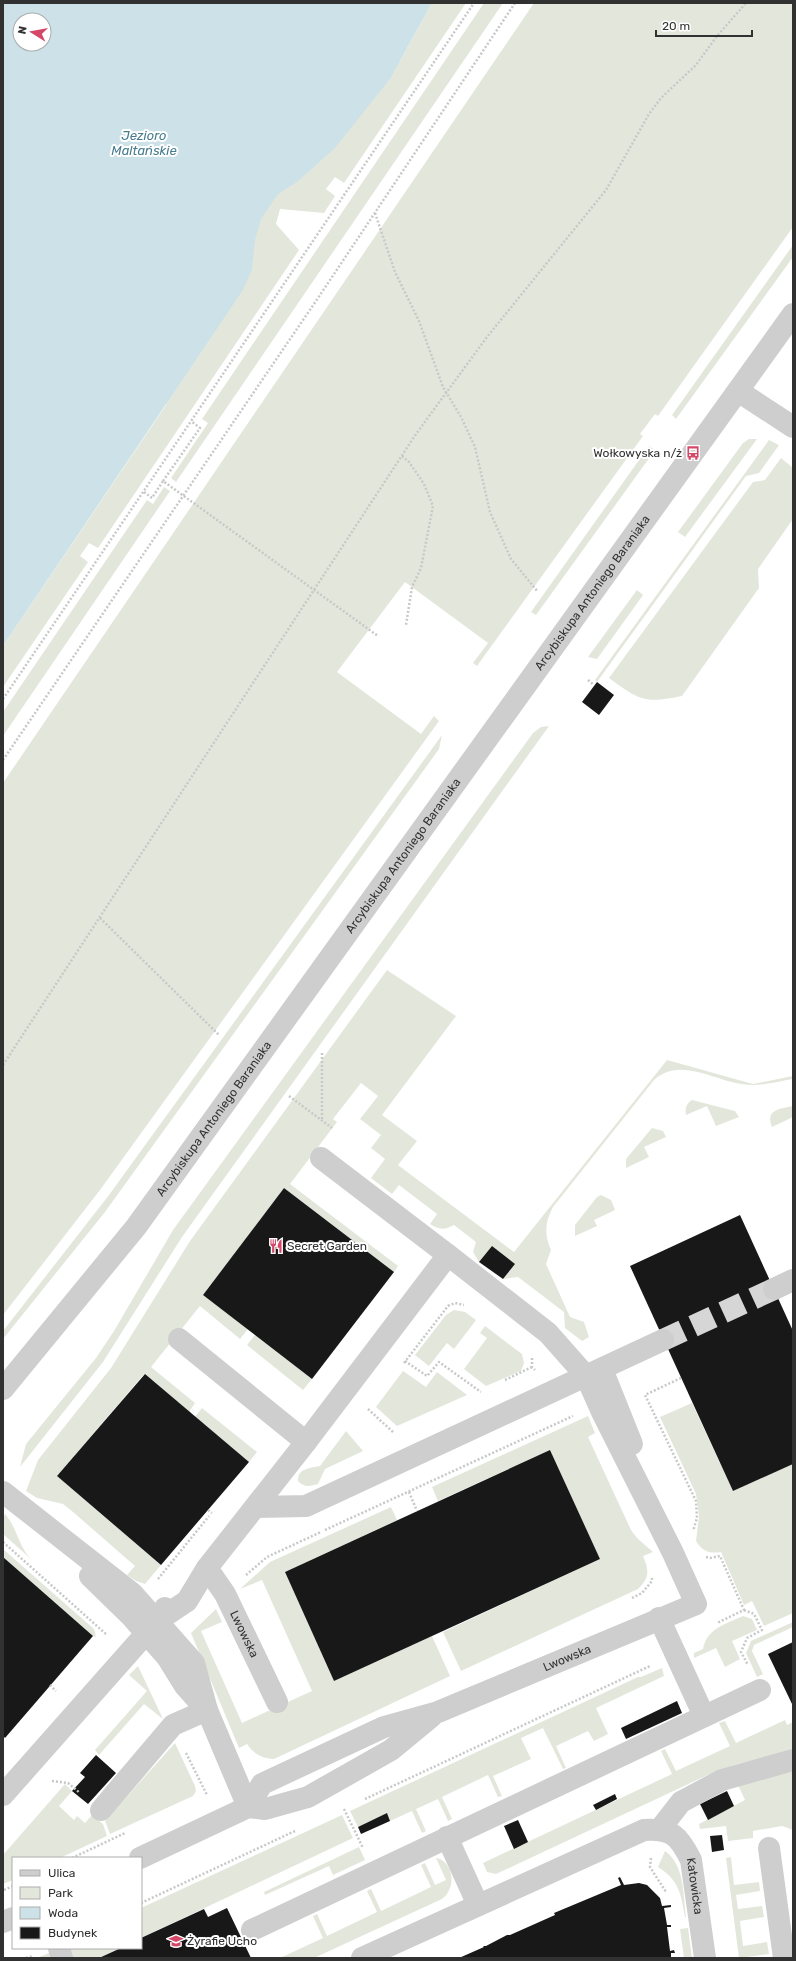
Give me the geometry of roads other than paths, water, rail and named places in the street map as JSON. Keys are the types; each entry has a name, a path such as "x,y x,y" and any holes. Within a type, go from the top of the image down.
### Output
{"street":[{"name":"Arcybiskupa Antoniego Baraniaka","path":"3,1389 145,1214 793,314"},
{"path":"738,391 793,427"},
{"path":"320,1158 548,1333 594,1372 613,1392 673,1553"},
{"path":"3,1795 19,1775 152,1627 187,1601 207,1568 256,1507 448,1255"},
{"path":"179,1339 306,1442"},
{"path":"256,1507 306,1506 663,1340"},
{"path":"594,1372 602,1412 673,1553"},
{"path":"5,1494 131,1605 152,1627 167,1657 185,1686 207,1710 248,1806 142,1857"},
{"name":"Lwowska","path":"438,1712 391,1750 308,1797 265,1809 248,1806 262,1784 384,1727 438,1712 659,1618 696,1604 673,1553"},
{"name":"Lwowska","path":"207,1568 225,1594 277,1702"},
{"path":"659,1618 704,1716"},
{"path":"252,1930 760,1690"},
{"path":"102,1810 173,1724 207,1710"},
{"path":"362,1958 391,1952 478,1905 644,1830 660,1829 681,1802 722,1780 793,1760"},
{"name":"Katowicka","path":"660,1829 675,1835 684,1846 691,1860 705,1958"},
{"path":"448,1837 478,1905"},
{"path":"769,1848 784,1958"}],"water":[{"name":"Jezioro Maltańskie","path":"3,3 432,3 390,79 335,148 297,182 278,194 261,219 255,240 252,269 243,290 3,646"}],"tunnel":[{"path":"663,1340 774,1289"}],"place":[{"name":"Wołkowyska n/ż","path":"693,453"},
{"name":"Secret Garden","path":"276,1246"},
{"name":"Żyrafie Ucho","path":"176,1941"}]}
